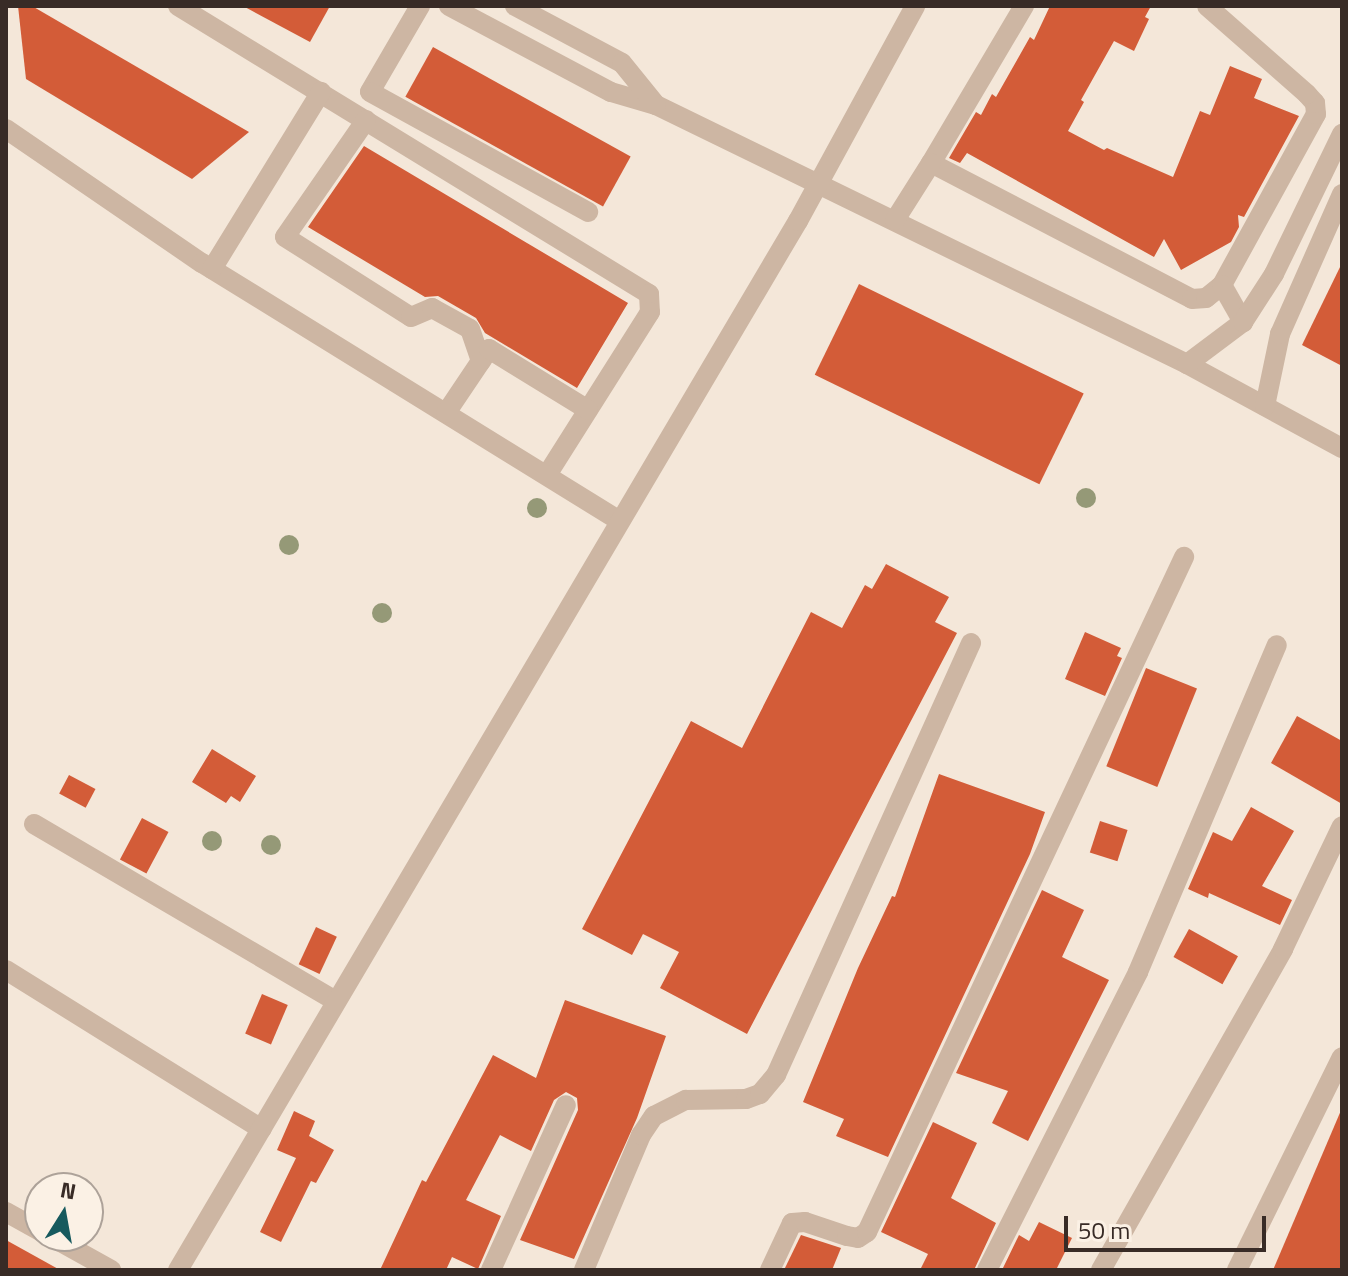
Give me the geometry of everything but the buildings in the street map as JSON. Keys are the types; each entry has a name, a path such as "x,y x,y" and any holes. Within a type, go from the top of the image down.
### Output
{"street":[{"path":"178,6 649,294 650,312 547,475"},
{"path":"420,6 370,92 588,212"},
{"path":"449,6 611,92 656,105 1187,364 1342,448"},
{"path":"515,6 622,63 656,105"},
{"path":"178,1270 819,182 915,6"},
{"path":"895,220 1024,6"},
{"path":"931,163 1181,295 1192,299 1206,298 1222,285 1316,114 1315,103 1307,94 1207,6"},
{"path":"212,269 321,92"},
{"path":"366,120 285,237 411,317 432,308 470,329 481,361"},
{"path":"6,129 212,269 620,521"},
{"path":"1187,364 1243,322 1274,274 1342,134"},
{"path":"1265,406 1280,334 1342,194"},
{"path":"1222,285 1243,322"},
{"path":"446,413 489,349 588,410"},
{"path":"770,1270 792,1223 805,1222 858,1238 867,1232 1184,557"},
{"path":"584,1270 641,1135 654,1116 686,1100 746,1099 760,1094 776,1075 971,643"},
{"path":"987,1270 1138,972 1277,645"},
{"path":"34,824 336,1001"},
{"path":"1101,1270 1283,949 1342,826"},
{"path":"6,970 261,1129"},
{"path":"1237,1270 1342,1057"},
{"path":"491,1270 566,1105"},
{"path":"6,1212 24,1222"},
{"path":"79,1252 111,1270"}]}
